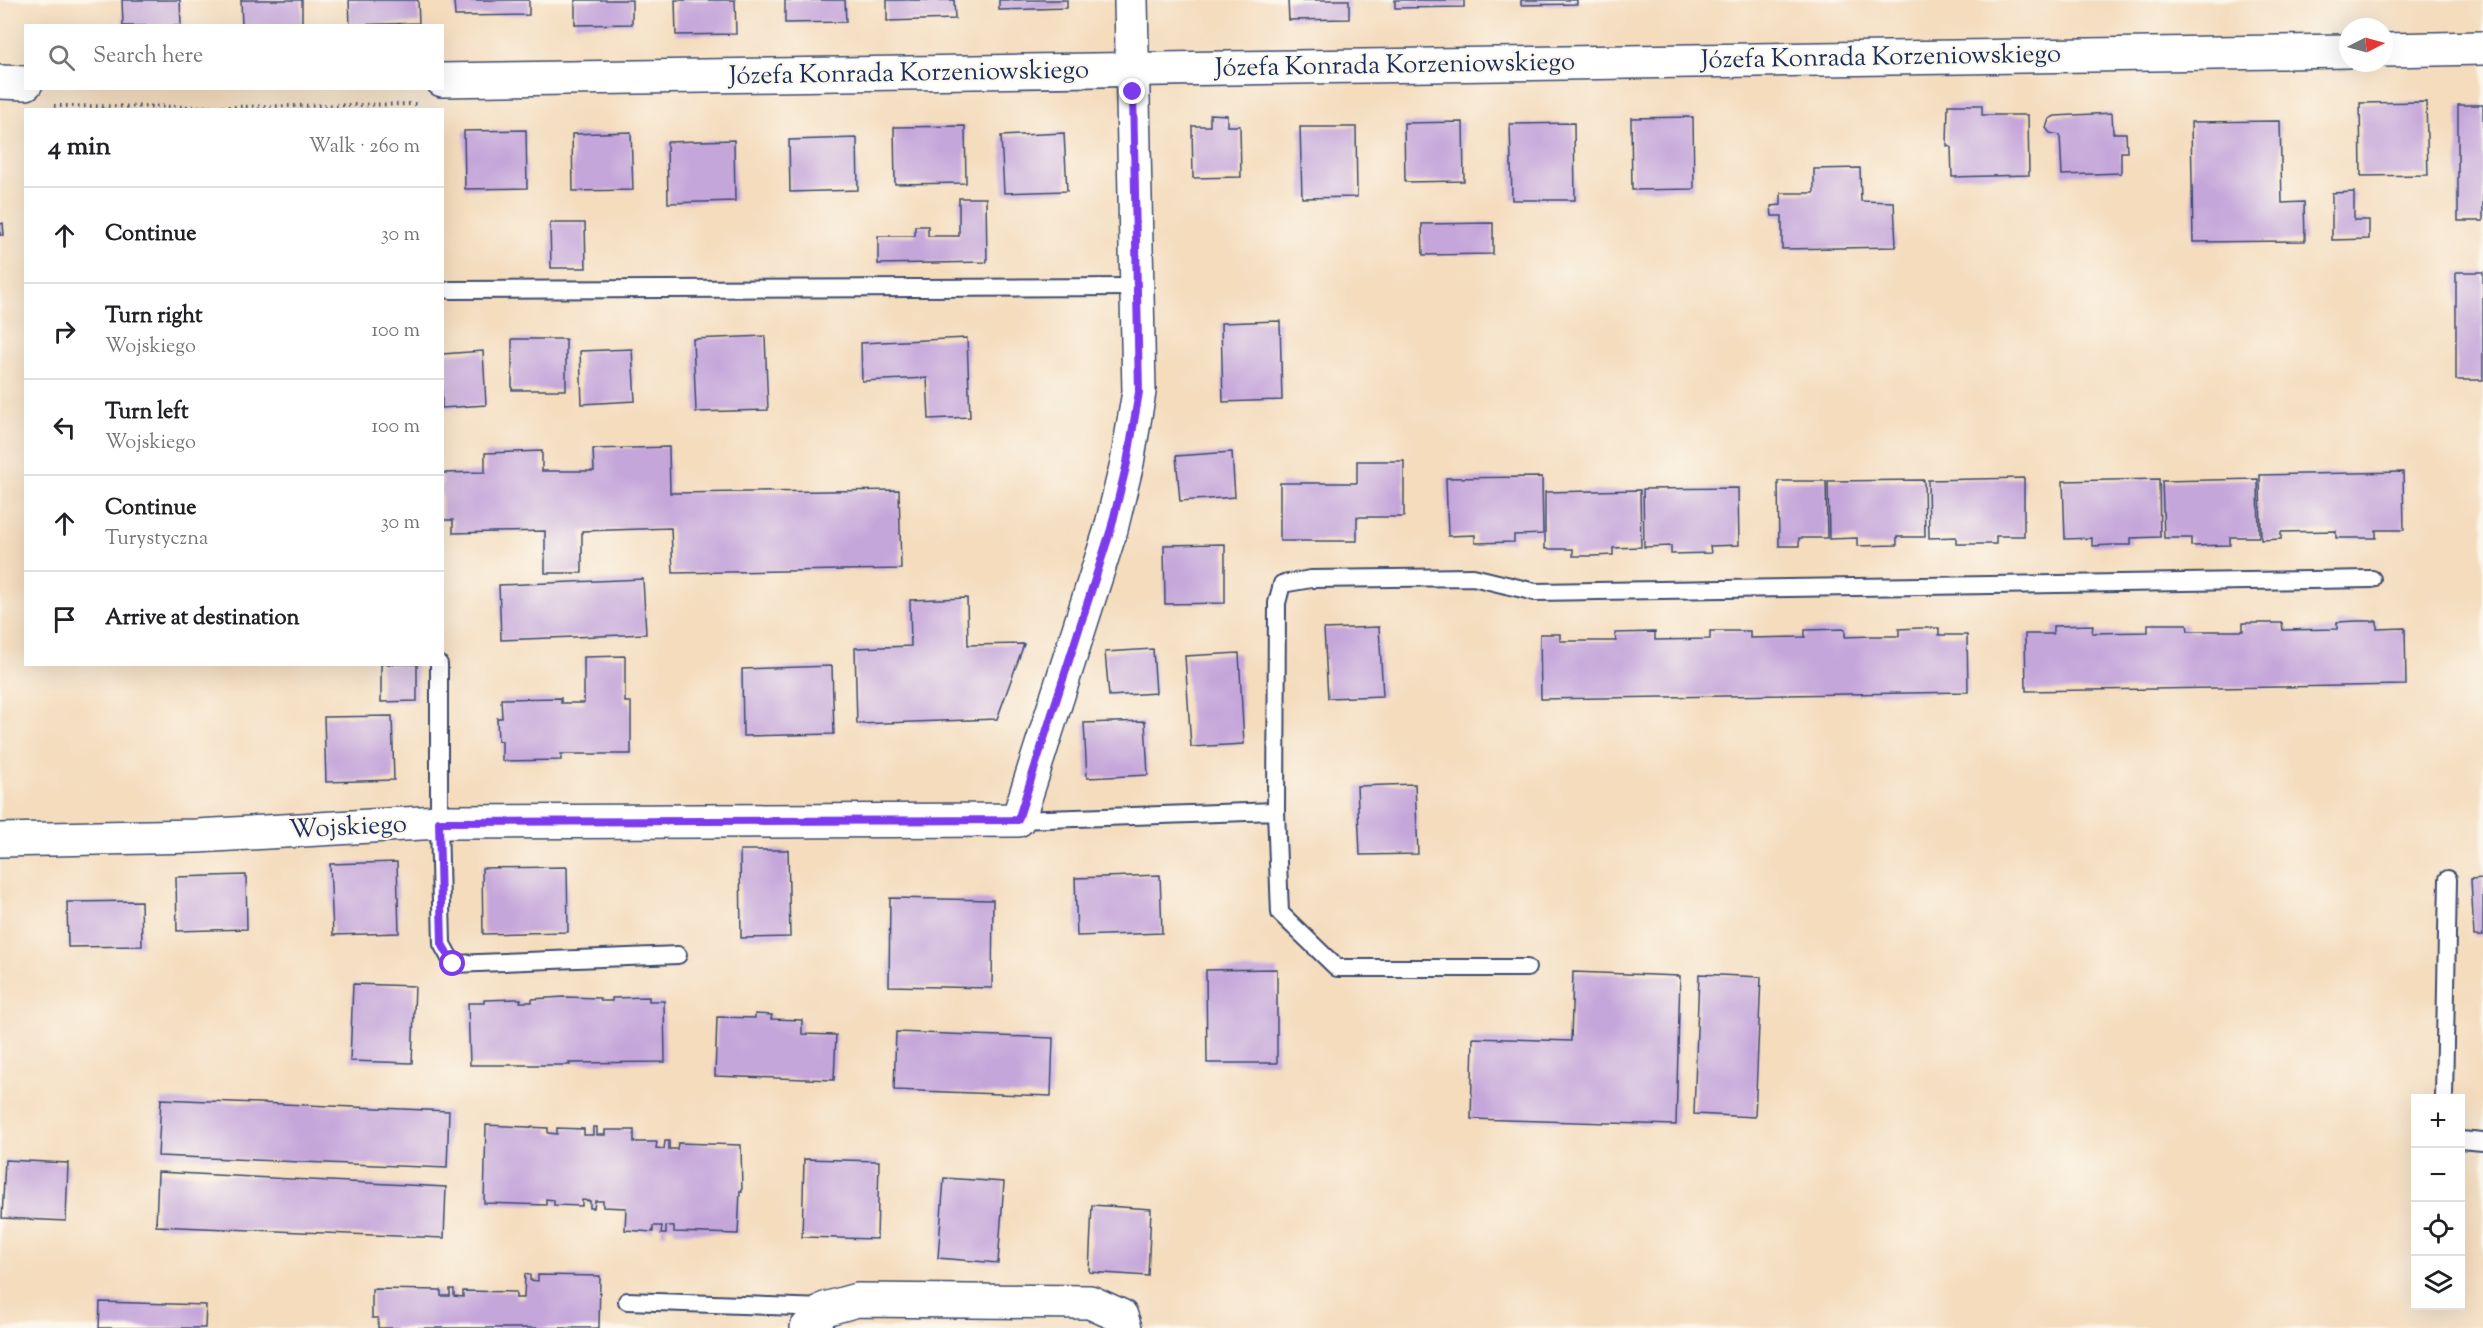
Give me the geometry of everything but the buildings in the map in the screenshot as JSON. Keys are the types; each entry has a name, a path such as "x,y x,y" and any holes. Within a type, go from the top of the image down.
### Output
{"street":[{"path":"1018,820 1111,529 1127,463 1139,392 1131,0"},
{"path":"2393,50 2483,48"},
{"name":"Józefa Konrada Korzeniowskiego","path":"444,80 2339,51"},
{"path":"0,82 24,82"},
{"name":"Wojskiego","path":"0,840 197,836 439,822 1018,820"},
{"path":"816,1318 857,1300 1090,1302 1121,1316 1125,1328"}],"lane":[{"path":"450,290 1137,273"},
{"path":"1527,968 1337,968 1280,913 1276,811 1276,603 1282,584 1311,579 1473,577 1535,592 2372,579"},
{"path":"439,666 442,944 453,964 678,955"},
{"path":"1018,820 1276,811"},
{"path":"2444,1094 2448,879"},
{"path":"2465,1140 2483,1142"},
{"path":"627,1301 816,1318"}],"route":[{"path":"453,964 442,944 439,822 1018,820 1111,529 1127,463 1139,392 1133,92"}]}
